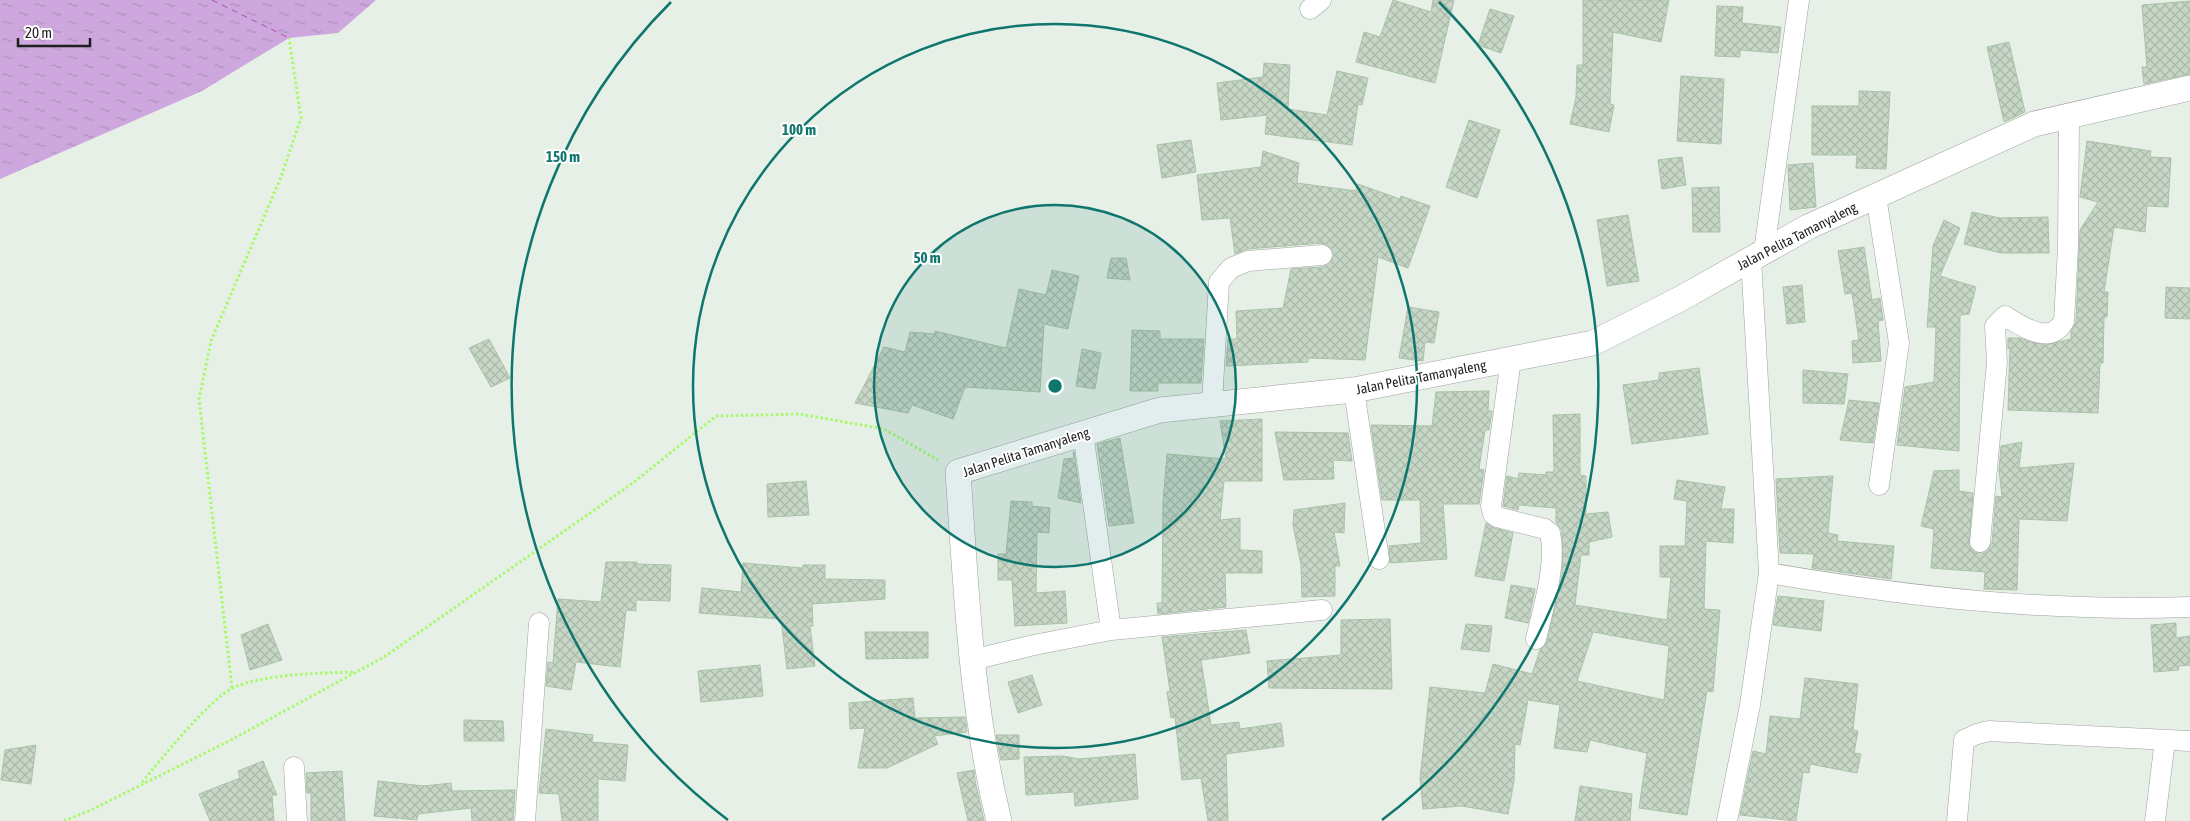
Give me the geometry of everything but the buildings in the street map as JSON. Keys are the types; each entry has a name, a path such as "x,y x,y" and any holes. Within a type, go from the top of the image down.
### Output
{"street":[{"path":"1727,821 1750,705 1769,573 1758,255 1799,0"},
{"name":"Jalan Pelita Tamanyaleng","path":"999,821 983,750 972,660 958,472 1160,410 1354,390 1593,343 1680,299 1808,227 2034,124 2190,88"},
{"path":"1980,542 1997,363 1995,326 2005,316 2039,335 2060,328 2064,321 2068,248 2069,115"},
{"path":"1876,196 1899,343 1880,485"},
{"path":"1212,404 1219,282 1231,268 1248,261 1322,255"},
{"path":"1511,359 1491,506 1493,514 1497,517 1545,529 1550,533 1551,557 1547,588 1536,639"},
{"path":"1354,390 1379,559"},
{"path":"1084,433 1112,630"},
{"path":"1769,573 1860,588 2016,606 2143,609 2190,607"},
{"path":"972,660 1034,645 1112,630 1322,610"},
{"path":"526,821 539,623"},
{"path":"1957,821 1964,740 1977,734 1989,732 2190,742"},
{"path":"2155,821 2165,740"},
{"path":"294,767 297,821"}],"path":[{"path":"232,688 199,399 211,341 281,177 301,118 289,38"},
{"path":"64,821 91,810 229,741 384,656 633,483 716,416 800,414 884,429 958,472"},
{"path":"140,784 190,727 215,701 232,688 264,680 321,673 355,672"}],"water":[{"path":"0,0 376,0 338,33 289,38 202,91 0,179"}],"ferry route":[{"path":"212,0 289,38"}]}
